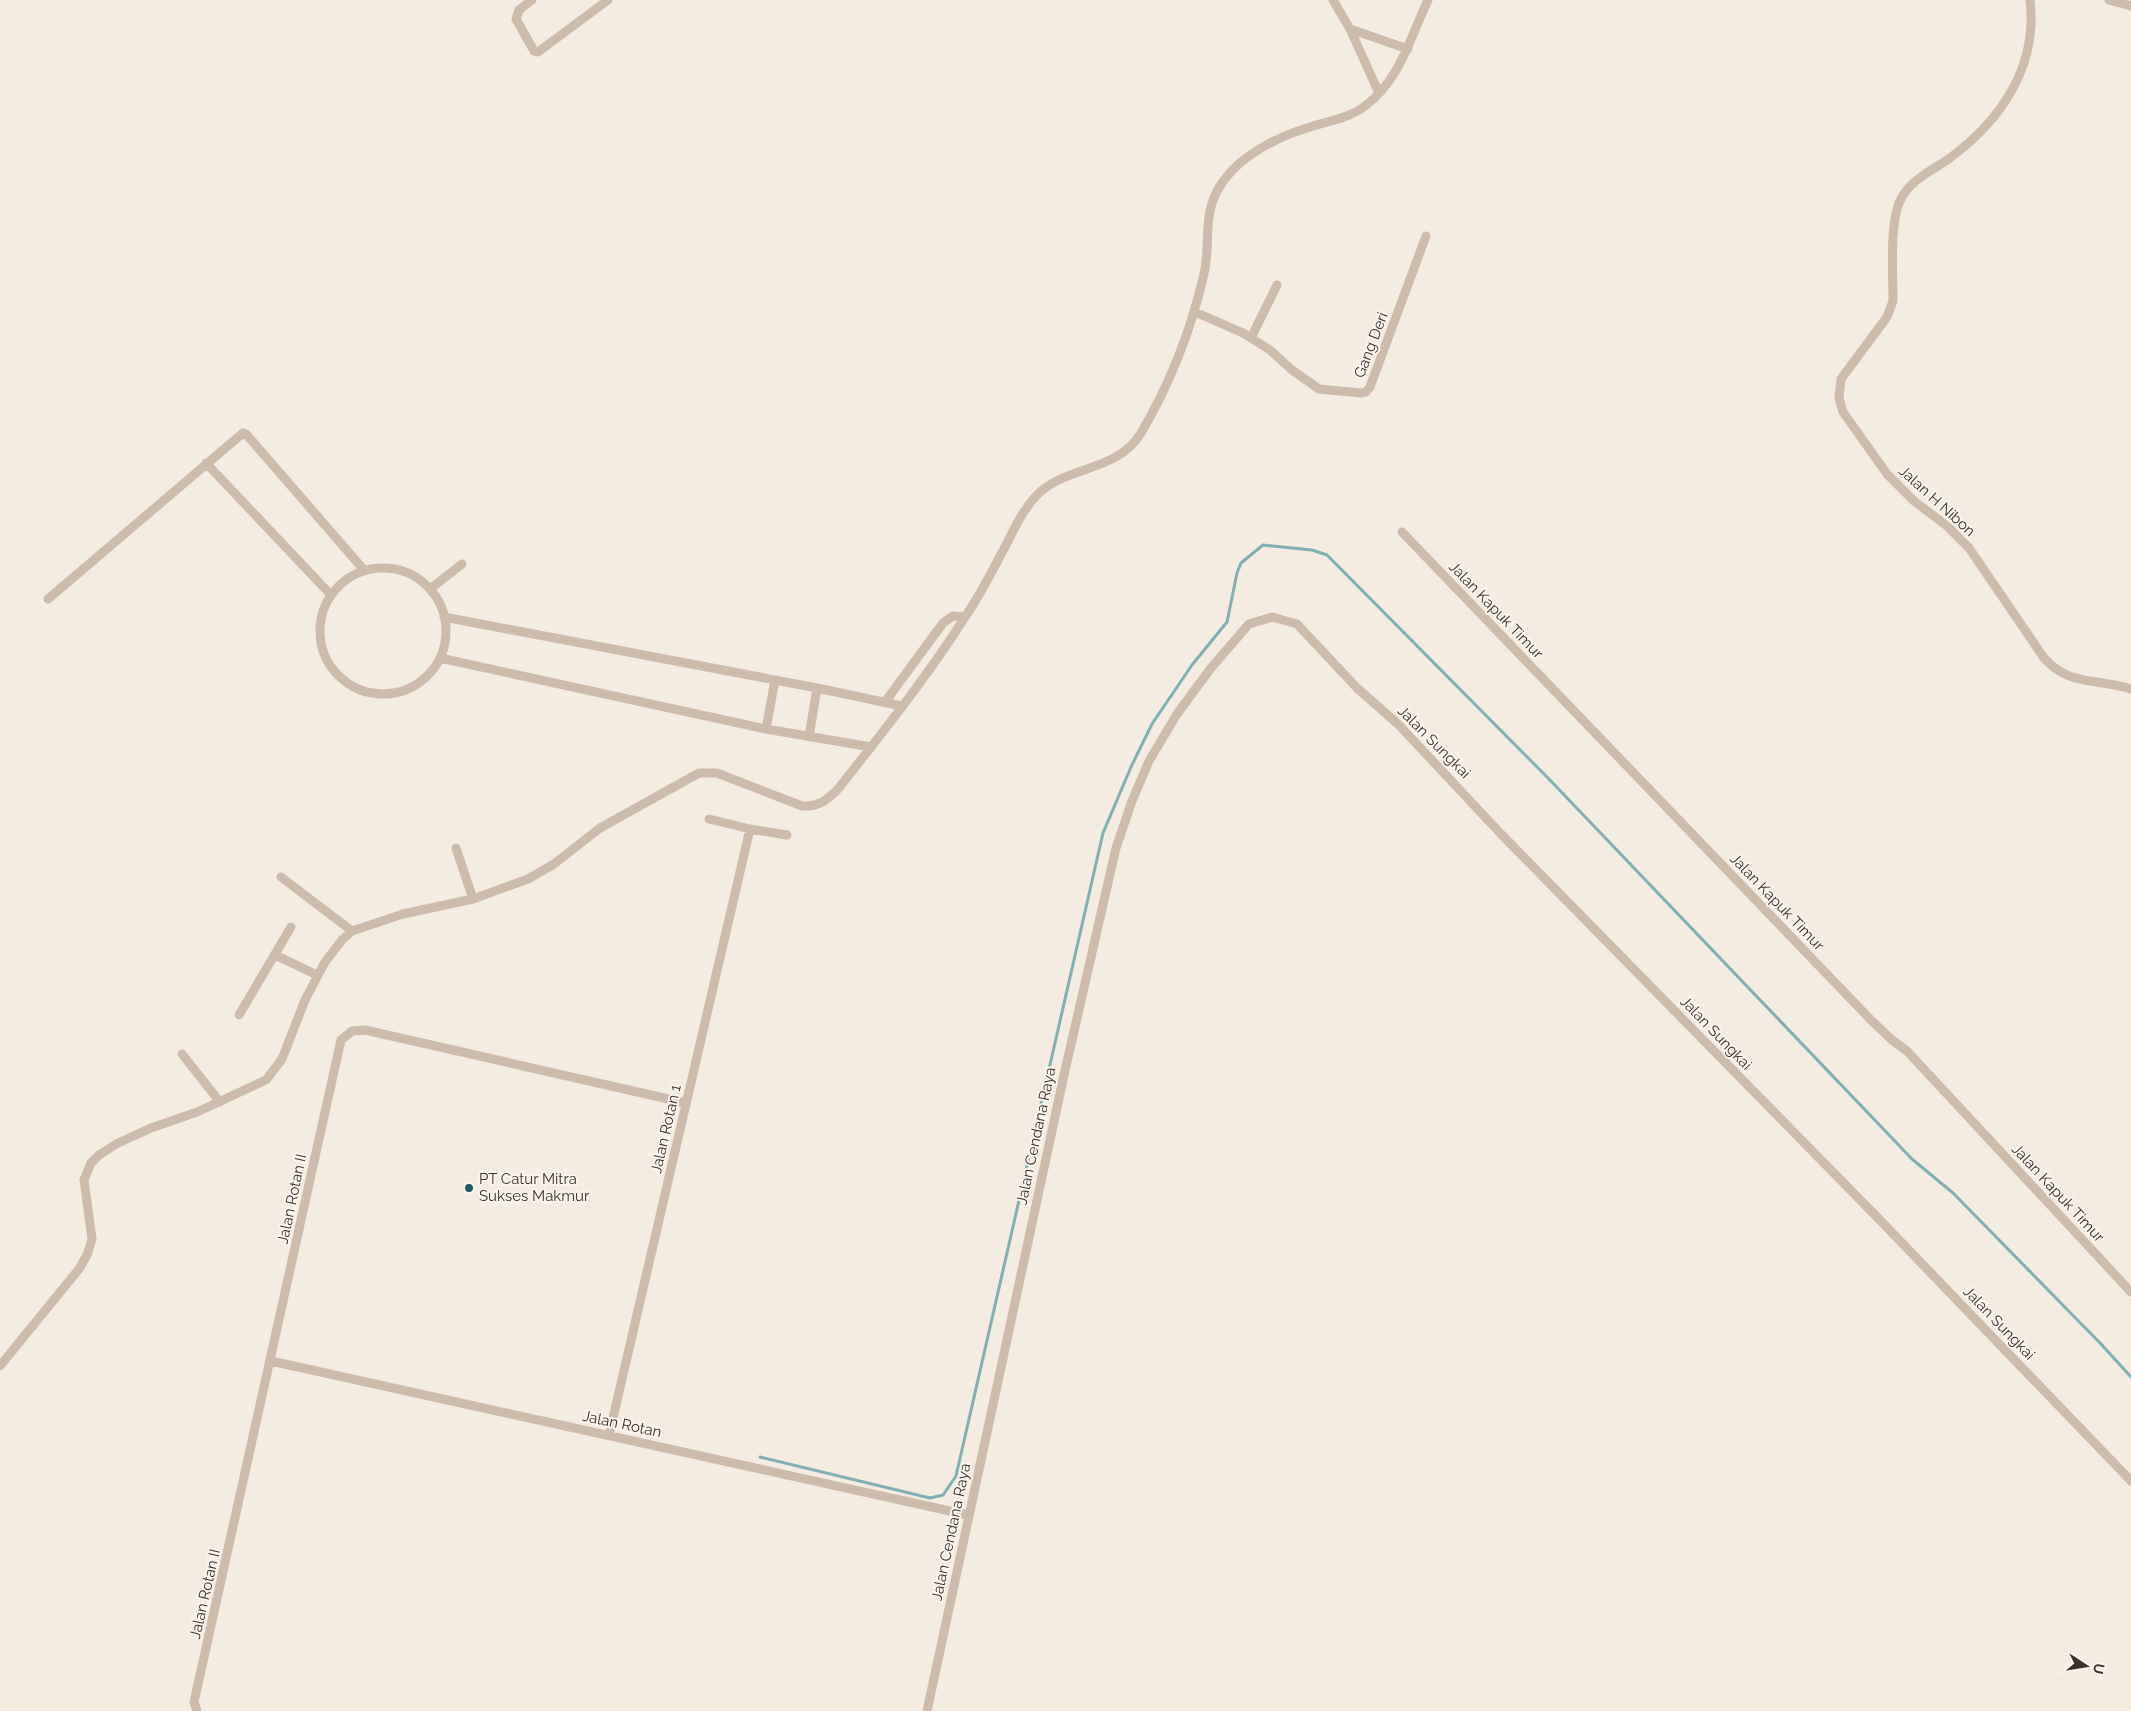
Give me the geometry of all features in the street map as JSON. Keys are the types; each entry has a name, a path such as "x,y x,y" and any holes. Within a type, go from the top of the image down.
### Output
{"street":[{"path":"532,0 516,14 516,19 534,51 540,52 608,0"},
{"path":"1333,0 1350,29 1379,93"},
{"path":"0,1366 79,1269 87,1255 92,1238 92,1230 84,1180 91,1162 99,1154 118,1143 220,1102 258,1084 274,1071 282,1059 317,975 333,950 352,931 402,914 473,899 508,887 541,872 600,828 699,773 717,773 796,804 816,806 838,789 902,706 966,617 1021,515 1036,496 1050,484 1109,462 1129,449 1142,430 1172,372 1195,312 1205,270 1210,208 1220,187 1235,166 1282,137 1356,112 1379,93 1400,65 1428,0"},
{"name":"Jalan H Nibon","path":"2030,0 2031,16 2028,45 2022,69 2013,91 1979,134 1951,157 1923,176 1906,190 1901,198 1895,217 1893,301 1891,310 1884,323 1844,372 1839,387 1839,398 1843,412 1887,474 1914,501 1959,536 2044,658 2053,668 2075,679 2131,689"},
{"path":"2109,0 2131,6"},
{"path":"1350,29 1408,49"},
{"name":"Gang Deri","path":"1195,312 1250,338 1319,389 1366,392 1370,387 1426,236"},
{"path":"1250,338 1277,285"},
{"path":"48,599 241,434 246,434 364,570"},
{"path":"206,463 332,595"},
{"name":"Jalan Kapuk Timur","path":"1402,532 1872,1021 1907,1051 2131,1292"},
{"path":"430,589 462,564"},
{"path":"385,568 405,572 423,582 439,602 444,617 445,638 440,658 420,682 402,691 381,694 371,693 351,686 336,672 327,659 322,645 320,629 323,614 332,595 346,580 364,570 385,568"},
{"path":"885,702 942,623 953,616 966,617"},
{"path":"444,617 902,706"},
{"name":"Jalan Sungkai","path":"1272,617 1297,624 1357,688 1398,724 1501,834 1884,1224 2131,1481"},
{"name":"Jalan Cendana Raya","path":"927,1711 1066,1066 1116,848 1149,761 1176,714 1211,668 1249,624 1272,617"},
{"path":"440,658 766,729 871,747"},
{"path":"766,729 775,680"},
{"path":"809,737 817,688"},
{"path":"709,818 750,829 788,835"},
{"name":"Jalan Rotan 1","path":"608,1435 750,829"},
{"path":"456,848 473,899"},
{"path":"281,877 352,931"},
{"path":"240,1015 291,926"},
{"path":"275,954 317,975"},
{"name":"Jalan Rotan II","path":"197,1711 194,1702 341,1040 352,1031 365,1030 686,1103"},
{"path":"182,1054 220,1102"},
{"name":"Jalan Rotan","path":"271,1361 968,1515"}],"waterway":[{"path":"760,1457 930,1498 943,1495 956,1476 1103,833 1131,767 1152,724 1192,665 1227,622 1237,573 1241,563 1263,545 1312,550 1327,555 1548,778 1912,1159 1953,1193 2131,1377"}],"place":[{"name":"PT Catur Mitra Sukses Makmur","path":"469,1188"}]}
